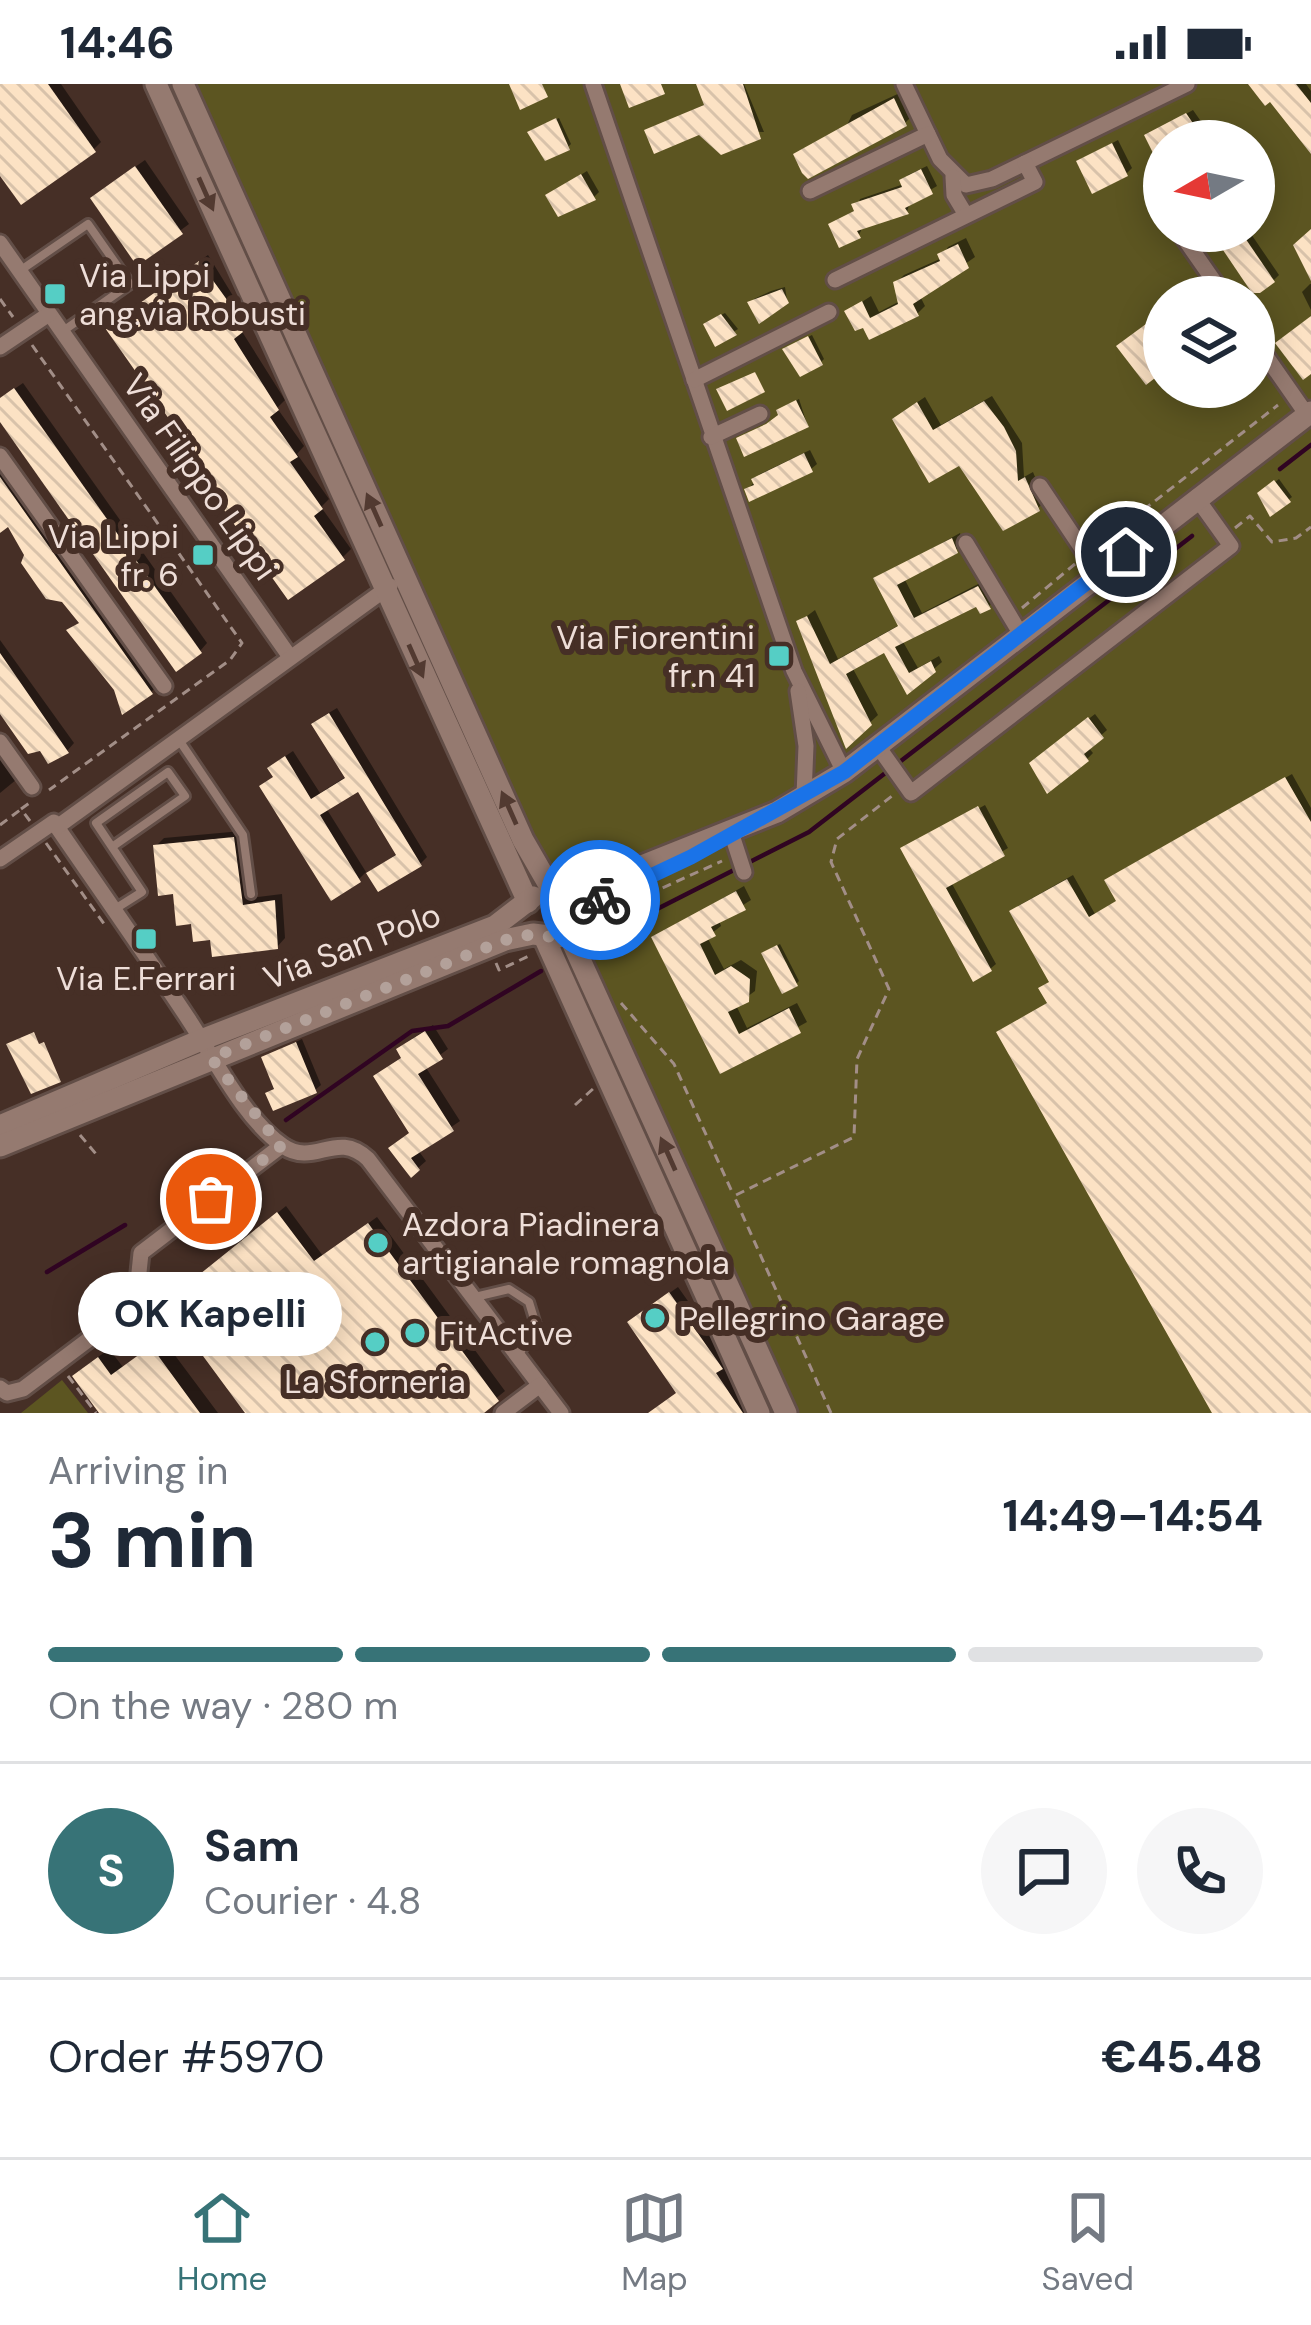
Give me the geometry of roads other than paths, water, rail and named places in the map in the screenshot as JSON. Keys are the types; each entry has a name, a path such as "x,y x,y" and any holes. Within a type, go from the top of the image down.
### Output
{"street":[{"path":"156,84 526,905 554,924 786,1413"},
{"path":"183,84 529,853 554,924 759,1413"},
{"path":"593,84 794,671 844,772"},
{"path":"904,84 953,177 954,195 966,215"},
{"path":"953,177 980,184 1187,84"},
{"path":"810,191 928,134"},
{"path":"835,280 1035,182 1025,163"},
{"name":"Via Filippo Lippi","path":"0,243 290,657"},
{"path":"694,380 829,312"},
{"path":"0,347 50,314"},
{"path":"1275,368 1304,408"},
{"name":"Via San Polo","path":"0,1126 737,854 804,795 882,754 1015,626 1092,564 1196,497 1304,408"},
{"path":"711,437 760,414"},
{"path":"0,456 164,686"},
{"path":"1040,486 1092,564"},
{"path":"882,754 911,793 1231,546 1196,497"},
{"path":"965,543 1015,626"},
{"path":"57,827 383,588 406,579"},
{"path":"794,671 806,746 804,795"},
{"path":"0,742 32,787"},
{"path":"0,859 54,822 206,1049 281,1146 303,1153 356,1147 561,1413"},
{"name":"Via San Polo","path":"0,1146 206,1049 495,926 526,905 554,924"},
{"path":"4,1390 23,1389 136,1300 141,1252 281,1146"},
{"path":"503,1413 540,1385"}],"lane":[{"path":"20,271 88,224 130,284 62,332"},
{"path":"178,739 242,836 250,894"},
{"path":"112,848 185,796 168,772 96,824 112,848 142,892 113,910"},
{"path":"474,1298 496,1288 529,1302 536,1325 528,1348 518,1356"}],"waterway":[{"path":"1280,469 1311,445"},
{"path":"596,940 809,832 1192,536"},
{"path":"286,1120 412,1031 448,1026 541,971"},
{"path":"47,1272 125,1225"}],"place":[{"name":"Via Lippi ang.via Robusti","path":"55,294"},
{"name":"Via Lippi fr. 6","path":"203,555"},
{"name":"Via Fiorentini fr.n 41","path":"779,656"},
{"name":"Via E.Ferrari","path":"146,939"},
{"name":"OK Kapelli","path":"211,1199"},
{"name":"Azdora Piadinera artigianale romagnola","path":"378,1243"},
{"name":"Pellegrino Garage","path":"655,1318"},
{"name":"FitActive","path":"415,1333"},
{"name":"La Sforneria","path":"375,1342"}]}
